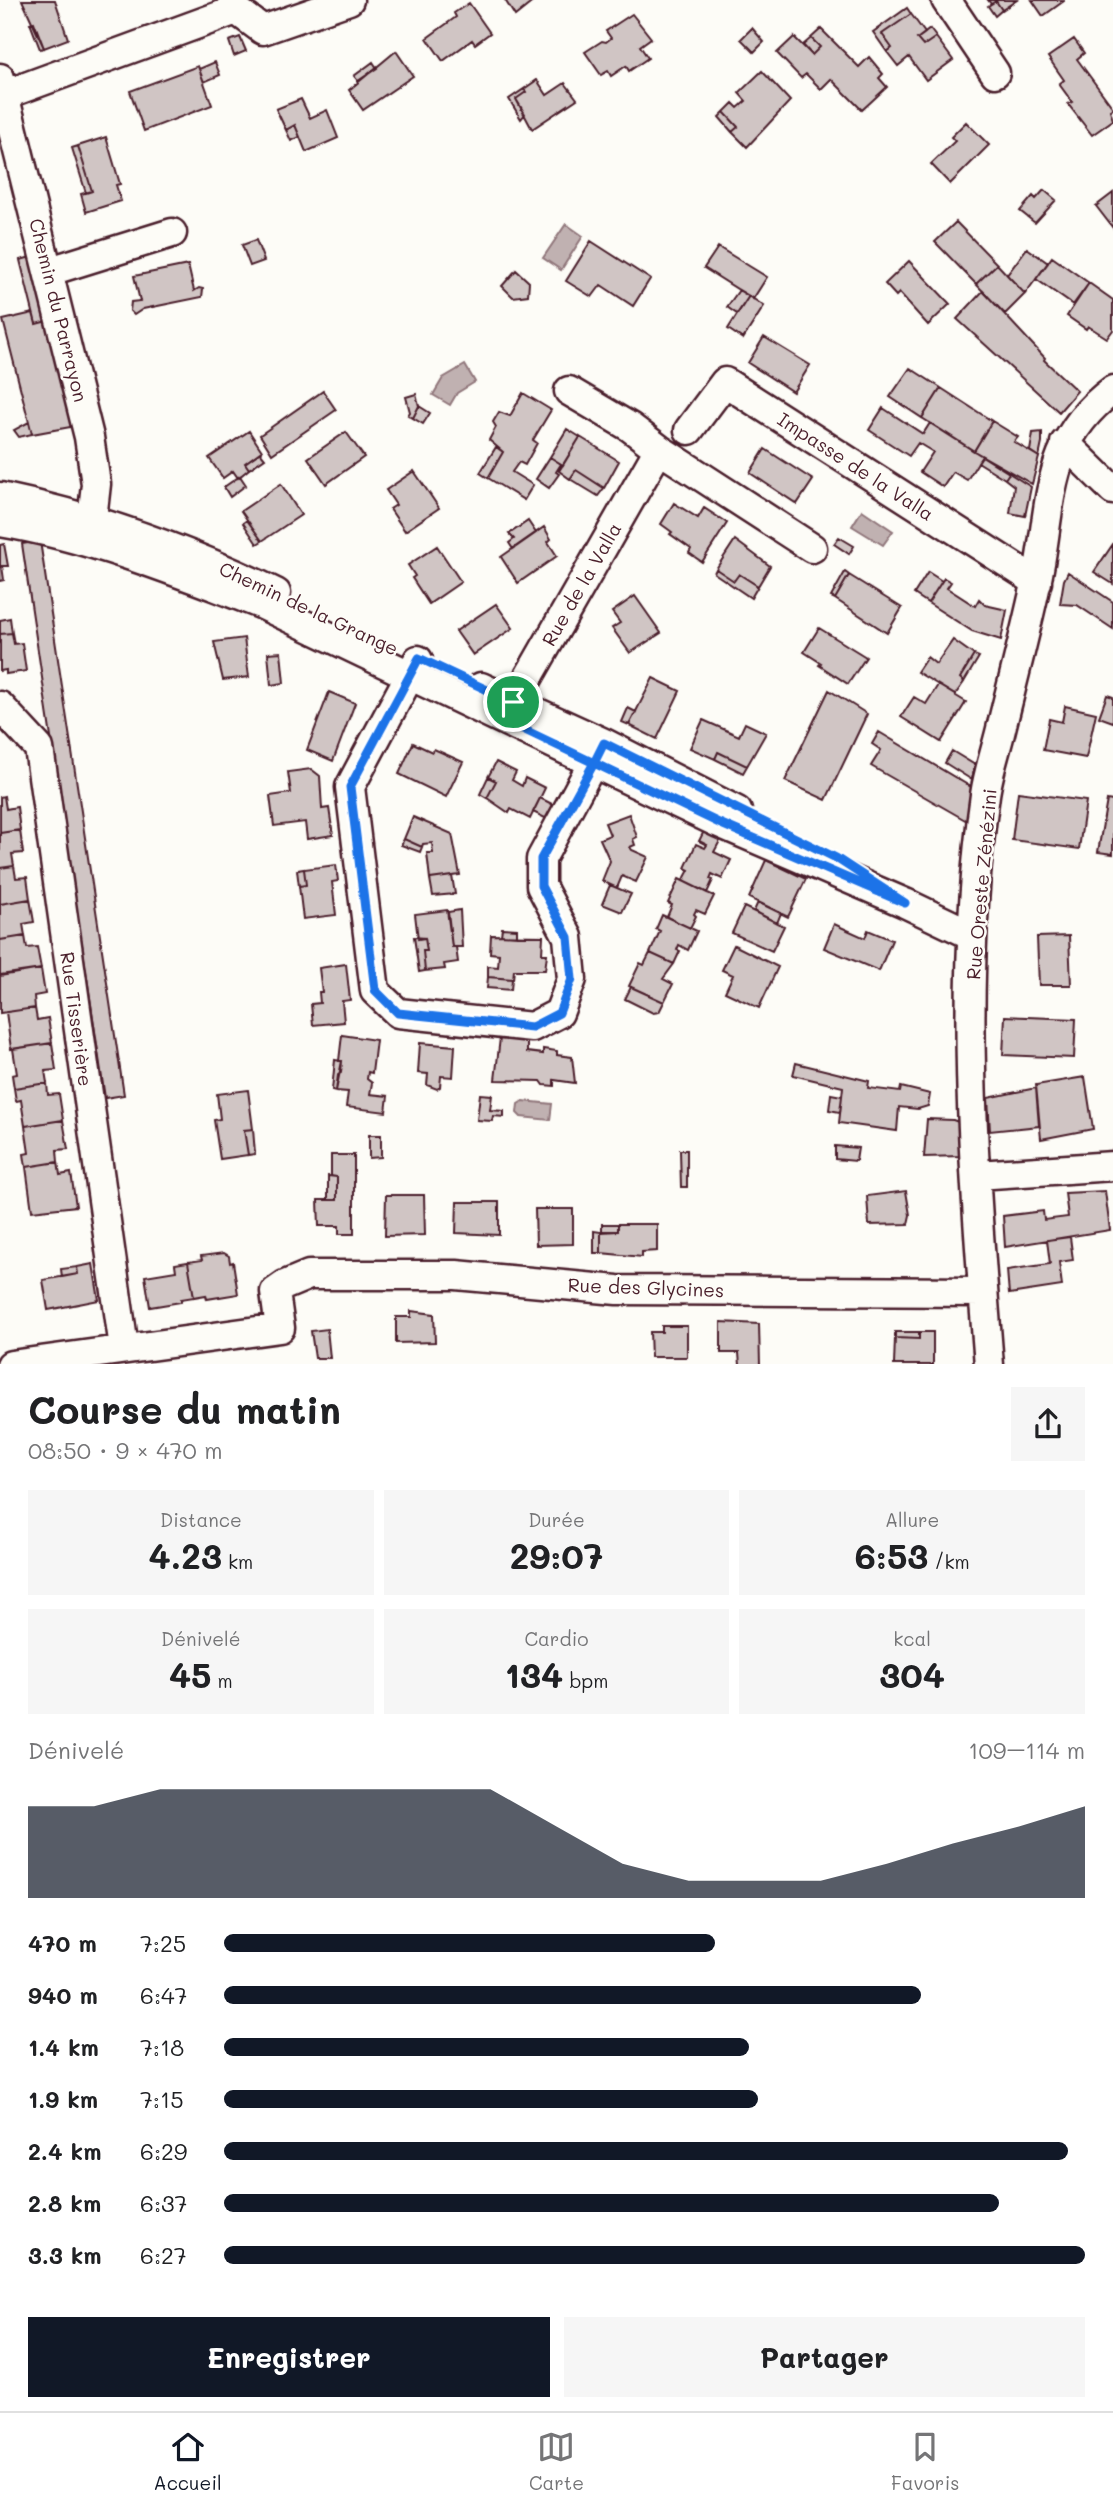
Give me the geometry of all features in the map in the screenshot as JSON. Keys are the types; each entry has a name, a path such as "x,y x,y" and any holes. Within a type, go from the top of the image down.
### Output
{"street":[{"path":"2,87 235,5 263,30 349,0"},
{"path":"946,0 995,73"},
{"name":"Chemin du Parrayon","path":"2,87 50,271 89,437 96,484 91,532"},
{"path":"50,271 172,233"},
{"name":"Impasse de la Valla","path":"689,430 725,382 1037,582"},
{"name":"Rue Oreste Zénézini","path":"989,1364 972,1096 972,936 986,793 1037,582 1056,468 1065,443 1091,407 1113,390"},
{"path":"569,391 630,427 659,449 812,548"},
{"path":"1065,443 1113,490"},
{"name":"Rue de la Valla","path":"508,711 659,449"},
{"name":"Chemin de la Grange","path":"0,497 91,532 192,578 415,666 599,753 782,851 905,903 972,936"},
{"name":"Chemin de la Grange","path":"0,522 91,532"},
{"path":"415,666 350,787 375,990 398,1013 532,1027 559,1013 572,979 568,937 541,886 541,859 599,753"},
{"name":"Rue Tisserière","path":"0,706 39,748 124,1348"},
{"path":"977,1175 1113,1166"},
{"name":"Rue des Glycines","path":"124,1348 280,1328 275,1292 309,1275 456,1275 617,1290 983,1292"},
{"path":"10,1364 124,1348"}],"shaded area":[{"path":"566,224 583,236 561,270 543,258"},
{"path":"465,365 475,382 457,393 450,405 433,395 443,378"},
{"path":"862,510 893,531 883,545 852,526"},
{"path":"523,1101 552,1104 550,1120 521,1117 517,1113 518,1104"}],"building":[{"path":"22,0 55,0 68,39 44,48"},
{"path":"505,0 535,0 515,16"},
{"path":"988,0 1017,0 1002,10 996,1 991,4"},
{"path":"1032,0 1064,0 1064,1 1043,16"},
{"path":"996,1 1002,10 995,16 988,6"},
{"path":"469,3 490,33 475,44 472,40 443,61 427,38 456,17 454,13"},
{"path":"907,8 911,14 882,34 892,48 887,52 873,32"},
{"path":"632,14 651,38 640,46 648,58 629,71 626,66 611,76 608,71 601,75 585,52 611,38 606,31"},
{"path":"911,14 925,33 917,39 923,46 936,37 953,60 926,80 909,57 898,66 887,52 892,48 882,34"},
{"path":"34,22 44,48 40,49 30,23"},
{"path":"752,28 764,42 754,52 741,39"},
{"path":"821,29 859,67 869,57 883,74 879,78 887,87 862,110 831,79 821,89 806,74 801,78 777,53 794,37 812,55 820,47 811,38"},
{"path":"930,29 936,37 923,46 917,39"},
{"path":"240,37 246,51 234,56 229,41"},
{"path":"811,38 820,47 812,55 803,45"},
{"path":"1074,39 1084,53 1077,59 1113,108 1110,110 1113,120 1092,135 1068,104 1072,102 1059,84 1064,80 1048,57"},
{"path":"396,51 413,76 363,110 349,90"},
{"path":"215,62 220,75 204,82 199,69"},
{"path":"373,62 377,68 358,81 354,76"},
{"path":"198,66 212,105 144,131 130,91"},
{"path":"762,71 790,101 747,147 732,132 738,127 724,112 733,103 738,108 746,101 739,93"},
{"path":"537,80 547,95 565,83 577,99 532,129 516,99"},
{"path":"524,89 526,92 516,99 525,114 521,119 509,99"},
{"path":"301,99 310,118 327,110 338,138 306,152 295,125 286,130 276,109"},
{"path":"724,112 738,127 732,132 719,117"},
{"path":"966,122 989,145 950,184 931,164 955,141 951,137"},
{"path":"295,125 300,137 291,141 286,130"},
{"path":"106,137 120,184 116,185 121,201 86,212 81,194 92,191 78,146"},
{"path":"78,146 92,191 86,193 72,148"},
{"path":"1044,190 1056,200 1035,223 1020,211 1033,196 1036,199"},
{"path":"1113,193 1113,228 1096,206"},
{"path":"956,222 997,264 976,284 935,242"},
{"path":"256,240 264,261 250,266 242,245"},
{"path":"591,241 650,279 633,306 601,285 592,297 566,281"},
{"path":"718,247 767,277 753,299 704,268"},
{"path":"1027,248 1048,263 1025,294 1007,275"},
{"path":"39,255 55,319 36,324 20,260"},
{"path":"1052,257 1089,283 1073,305 1036,279"},
{"path":"909,261 950,304 928,325 899,293 896,296 885,284"},
{"path":"997,264 1025,294 1005,314 976,284"},
{"path":"188,265 194,291 203,289 202,297 143,309 134,315 130,311 131,302 140,301 134,276"},
{"path":"516,270 529,282 528,295 513,297 502,286"},
{"path":"1089,283 1113,300 1113,330 1107,338 1088,326 1086,329 1067,316"},
{"path":"739,290 749,296 737,314 727,307"},
{"path":"983,291 1044,360 1077,391 1059,412 957,319"},
{"path":"749,296 764,306 743,339 728,329"},
{"path":"33,313 36,324 55,319 76,426 32,434 3,320"},
{"path":"764,337 810,365 793,392 748,363"},
{"path":"910,368 941,388 922,418 890,397"},
{"path":"941,388 992,421 974,451 922,418"},
{"path":"323,391 336,410 272,454 260,435"},
{"path":"523,393 551,410 533,440 537,443 525,465 519,462 512,472 533,485 524,500 488,478 503,452 489,440 496,427 493,422 499,412 510,416"},
{"path":"416,394 419,406 413,418 408,415 410,412 406,397"},
{"path":"419,406 430,413 423,424 413,418"},
{"path":"883,408 923,434 930,423 982,456 967,480 953,472 943,487 920,472 933,452 918,443 909,456 869,430"},
{"path":"992,421 1018,437 1014,442 1039,457 1032,484 974,451"},
{"path":"29,422 32,434 19,437 14,430"},
{"path":"567,429 580,437 563,465 550,457"},
{"path":"249,431 262,451 245,463 249,469 238,478 233,471 223,478 209,458"},
{"path":"346,432 364,457 326,484 308,458"},
{"path":"1042,432 1039,457 1030,451 1033,433"},
{"path":"580,437 619,461 604,488 576,470 570,479 559,471"},
{"path":"496,447 503,452 488,478 480,473"},
{"path":"765,449 813,480 797,504 750,473"},
{"path":"260,452 265,458 249,469 245,463"},
{"path":"982,456 1009,473 1005,479 978,462"},
{"path":"550,457 561,464 556,472 559,474 549,488 536,479"},
{"path":"576,470 604,488 598,496 570,479"},
{"path":"414,471 439,508 405,531 390,509 396,505 386,490"},
{"path":"1009,473 1031,487 1025,516 1010,513 1014,486 1005,479"},
{"path":"240,476 246,485 230,497 224,487"},
{"path":"281,484 301,515 262,541 241,511"},
{"path":"674,503 698,518 704,508 727,523 702,562 689,553 691,549 661,524"},
{"path":"247,520 262,541 257,544 243,523"},
{"path":"528,521 536,533 513,549 509,543 514,539 509,534"},
{"path":"544,527 551,539 548,542 557,556 518,583 501,557"},
{"path":"839,537 854,546 849,554 834,544"},
{"path":"735,540 770,566 758,586 739,574 734,581 716,569"},
{"path":"40,541 124,1095 105,1098 22,544"},
{"path":"4,544 8,566 2,566 4,580 0,581 0,545"},
{"path":"1113,544 1113,584 1094,572"},
{"path":"437,546 461,582 429,604 412,578 415,576 408,565"},
{"path":"716,569 734,581 739,574 758,586 751,598 714,573"},
{"path":"845,572 849,575 835,599 831,597"},
{"path":"928,572 942,581 928,603 914,594"},
{"path":"1068,572 1113,602 1113,629 1077,605 1060,604"},
{"path":"849,575 902,608 887,633 835,599"},
{"path":"944,578 951,582 947,588 975,606 979,599 985,605 1007,610 1001,640 972,631 928,603"},
{"path":"635,596 661,633 630,653 612,628 620,623 612,612"},
{"path":"496,604 513,628 473,655 456,631"},
{"path":"10,618 12,633 0,634 0,620"},
{"path":"819,628 866,657 848,684 804,652"},
{"path":"12,633 14,644 22,643 26,671 6,674 6,670 0,671 0,634"},
{"path":"244,638 249,677 223,680 214,642"},
{"path":"953,640 974,655 960,678 964,682 955,695 917,672 927,657 936,664"},
{"path":"281,652 284,683 271,685 268,653"},
{"path":"974,655 979,657 964,682 960,678"},
{"path":"653,678 680,691 657,739 629,725"},
{"path":"938,685 966,702 941,742 901,717 914,697 926,704"},
{"path":"829,690 867,714 826,800 785,781"},
{"path":"329,692 355,703 333,761 307,750"},
{"path":"1107,695 1113,697 1113,722 1099,717"},
{"path":"1065,706 1096,713 1086,758 1043,750 1049,719 1062,722"},
{"path":"628,708 636,712 629,725 622,722"},
{"path":"703,720 739,736 745,723 766,733 747,766 718,752 715,759 690,748"},
{"path":"879,732 971,787 967,821 871,766 881,750 872,744"},
{"path":"413,743 463,762 446,797 399,774"},
{"path":"952,751 975,765 972,780 945,763"},
{"path":"718,752 747,766 743,773 715,759"},
{"path":"496,762 516,772 512,780 522,786 525,778 545,788 530,819 511,809 509,813 487,798 496,781 488,777"},
{"path":"311,769 320,776 322,809 329,808 333,835 307,839 305,822 274,826 270,796 291,793 288,772"},
{"path":"488,777 496,781 487,798 480,794"},
{"path":"1018,792 1086,801 1079,849 1012,840"},
{"path":"4,796 6,809 17,807 20,830 0,833 0,797"},
{"path":"540,798 556,806 549,820 533,812"},
{"path":"1107,800 1113,801 1113,854 1098,852"},
{"path":"629,814 637,837 633,839 635,845 630,847 648,857 636,882 622,876 617,888 602,881 610,861 600,839 610,835 605,823"},
{"path":"413,817 452,834 460,875 430,879 427,853 433,853 432,843 423,844 422,847 404,839"},
{"path":"20,830 23,853 12,854 14,866 0,868 0,833"},
{"path":"704,831 721,839 714,852 731,860 722,879 712,874 710,879 713,880 707,893 683,881 689,870 685,868 696,844 705,848 707,845 699,841"},
{"path":"404,839 422,847 420,852 401,845"},
{"path":"766,860 806,879 788,917 749,898"},
{"path":"336,865 338,881 332,882 336,915 303,919 299,886 306,885 304,869"},
{"path":"14,866 16,878 27,877 30,899 0,904 0,868"},
{"path":"304,869 306,885 299,886 297,870"},
{"path":"452,876 455,894 433,896 430,879"},
{"path":"679,879 714,896 705,914 696,910 690,928 667,917 672,905 668,903"},
{"path":"610,885 631,894 622,912 602,904"},
{"path":"30,899 34,922 23,924 25,936 0,940 0,904"},
{"path":"758,902 781,913 777,923 754,911"},
{"path":"744,907 784,926 772,951 732,933"},
{"path":"447,910 452,947 456,947 458,962 444,964 445,969 425,971 425,938 418,939 415,914"},
{"path":"460,910 462,947 452,947 448,912"},
{"path":"662,915 697,931 688,950 679,945 677,950 680,951 674,964 650,953 660,931 656,929"},
{"path":"834,924 865,938 868,930 892,940 879,971 824,948"},
{"path":"502,928 517,929 517,936 501,935"},
{"path":"491,935 543,936 542,954 547,954 545,970 514,970 513,979 488,977 488,966 498,967 499,954 490,953"},
{"path":"25,936 27,948 37,947 41,969 0,975 0,940"},
{"path":"1069,936 1071,985 1039,985 1037,937"},
{"path":"414,937 425,938 425,971 419,972"},
{"path":"734,945 778,967 759,1008 725,992 733,975 722,970"},
{"path":"650,953 674,964 663,979 673,984 664,1002 629,986 640,963 644,965"},
{"path":"346,964 350,1000 342,1001 344,1022 313,1025 311,1004 320,1003 319,992 322,992 319,968"},
{"path":"41,969 45,994 34,996 35,1008 0,1013 0,976"},
{"path":"488,977 512,979 511,990 487,988"},
{"path":"631,987 664,1002 659,1012 653,1013 625,999"},
{"path":"35,1008 37,1020 48,1018 52,1043 11,1049 6,1012"},
{"path":"1005,1016 1076,1019 1074,1058 1003,1055"},
{"path":"342,1035 376,1040 372,1073 368,1072 367,1079 372,1083 370,1094 388,1096 386,1112 346,1107 348,1092 336,1091 338,1075 341,1073 342,1061 339,1061"},
{"path":"500,1038 527,1041 527,1052 543,1054 543,1049 572,1057 575,1083 554,1080 554,1086 544,1085 541,1081 495,1080"},
{"path":"52,1043 56,1070 45,1071 47,1083 14,1088 12,1075 17,1074 13,1049"},
{"path":"420,1043 455,1046 453,1077 441,1076 440,1087 437,1089 427,1085 428,1074 418,1073"},
{"path":"335,1060 342,1061 336,1091 332,1090"},
{"path":"796,1063 869,1081 868,1088 900,1092 901,1087 930,1094 928,1106 918,1109 899,1107 897,1131 839,1123 843,1087 793,1075"},
{"path":"1085,1077 1093,1129 1041,1139 1036,1085"},
{"path":"47,1083 48,1095 59,1094 63,1120 25,1126 21,1100 16,1101 14,1088"},
{"path":"1036,1088 1039,1126 990,1131 988,1098"},
{"path":"248,1090 253,1129 244,1130 248,1155 220,1159 214,1120 220,1119 217,1094"},
{"path":"480,1094 492,1095 490,1110 504,1111 504,1117 493,1116 492,1121 477,1120"},
{"path":"831,1094 842,1096 840,1112 829,1110"},
{"path":"927,1119 961,1123 962,1156 924,1157"},
{"path":"63,1120 68,1149 57,1150 58,1162 26,1167 24,1154 29,1153 25,1126"},
{"path":"253,1129 255,1154 248,1155 244,1130"},
{"path":"369,1135 381,1135 381,1157 369,1158"},
{"path":"835,1146 858,1148 856,1161 835,1159"},
{"path":"680,1150 687,1150 687,1187 681,1187"},
{"path":"331,1155 354,1155 354,1234 339,1234 339,1226 319,1226 318,1200 337,1200 337,1177 331,1176"},
{"path":"58,1162 60,1175 71,1173 76,1206 32,1211 26,1167"},
{"path":"328,1176 337,1177 337,1200 328,1200"},
{"path":"906,1191 910,1215 908,1224 869,1225 867,1196"},
{"path":"1105,1191 1110,1230 1005,1247 1003,1216 1043,1211 1044,1220 1068,1217 1065,1193"},
{"path":"386,1195 424,1195 425,1235 385,1236"},
{"path":"457,1202 499,1202 499,1235 456,1233"},
{"path":"535,1209 573,1209 573,1244 536,1245"},
{"path":"602,1224 618,1224 618,1231 602,1231"},
{"path":"618,1224 657,1224 657,1251 642,1252 642,1257 601,1253 601,1232 618,1231"},
{"path":"594,1231 601,1232 601,1253 594,1253"},
{"path":"1070,1237 1073,1260 1059,1262 1062,1286 1009,1294 1007,1270 1050,1264 1047,1240"},
{"path":"224,1253 229,1256 230,1263 233,1262 238,1294 207,1299 206,1295 194,1297 188,1262 202,1260 201,1256"},
{"path":"188,1262 194,1297 150,1307 145,1276 176,1271 175,1264"},
{"path":"93,1264 99,1300 48,1310 43,1280 78,1274 77,1267"},
{"path":"77,1267 78,1274 62,1277 61,1269"},
{"path":"411,1311 434,1314 435,1342 396,1343 396,1317 411,1317"},
{"path":"721,1322 759,1324 760,1364 740,1364 739,1353 721,1353"},
{"path":"662,1326 687,1326 687,1357 651,1357 650,1332 662,1332"},
{"path":"327,1329 330,1358 315,1358 311,1331"},
{"path":"895,1332 919,1332 919,1339 895,1338"},
{"path":"919,1332 933,1332 933,1364 894,1364 895,1338 919,1339"}],"route":[{"path":"513,702 419,658 350,787 375,990 398,1013 532,1027 559,1013 572,979 568,937 541,886 541,859 594,763 794,857 905,903 836,858 604,743 594,763 504,720 513,702"}]}
